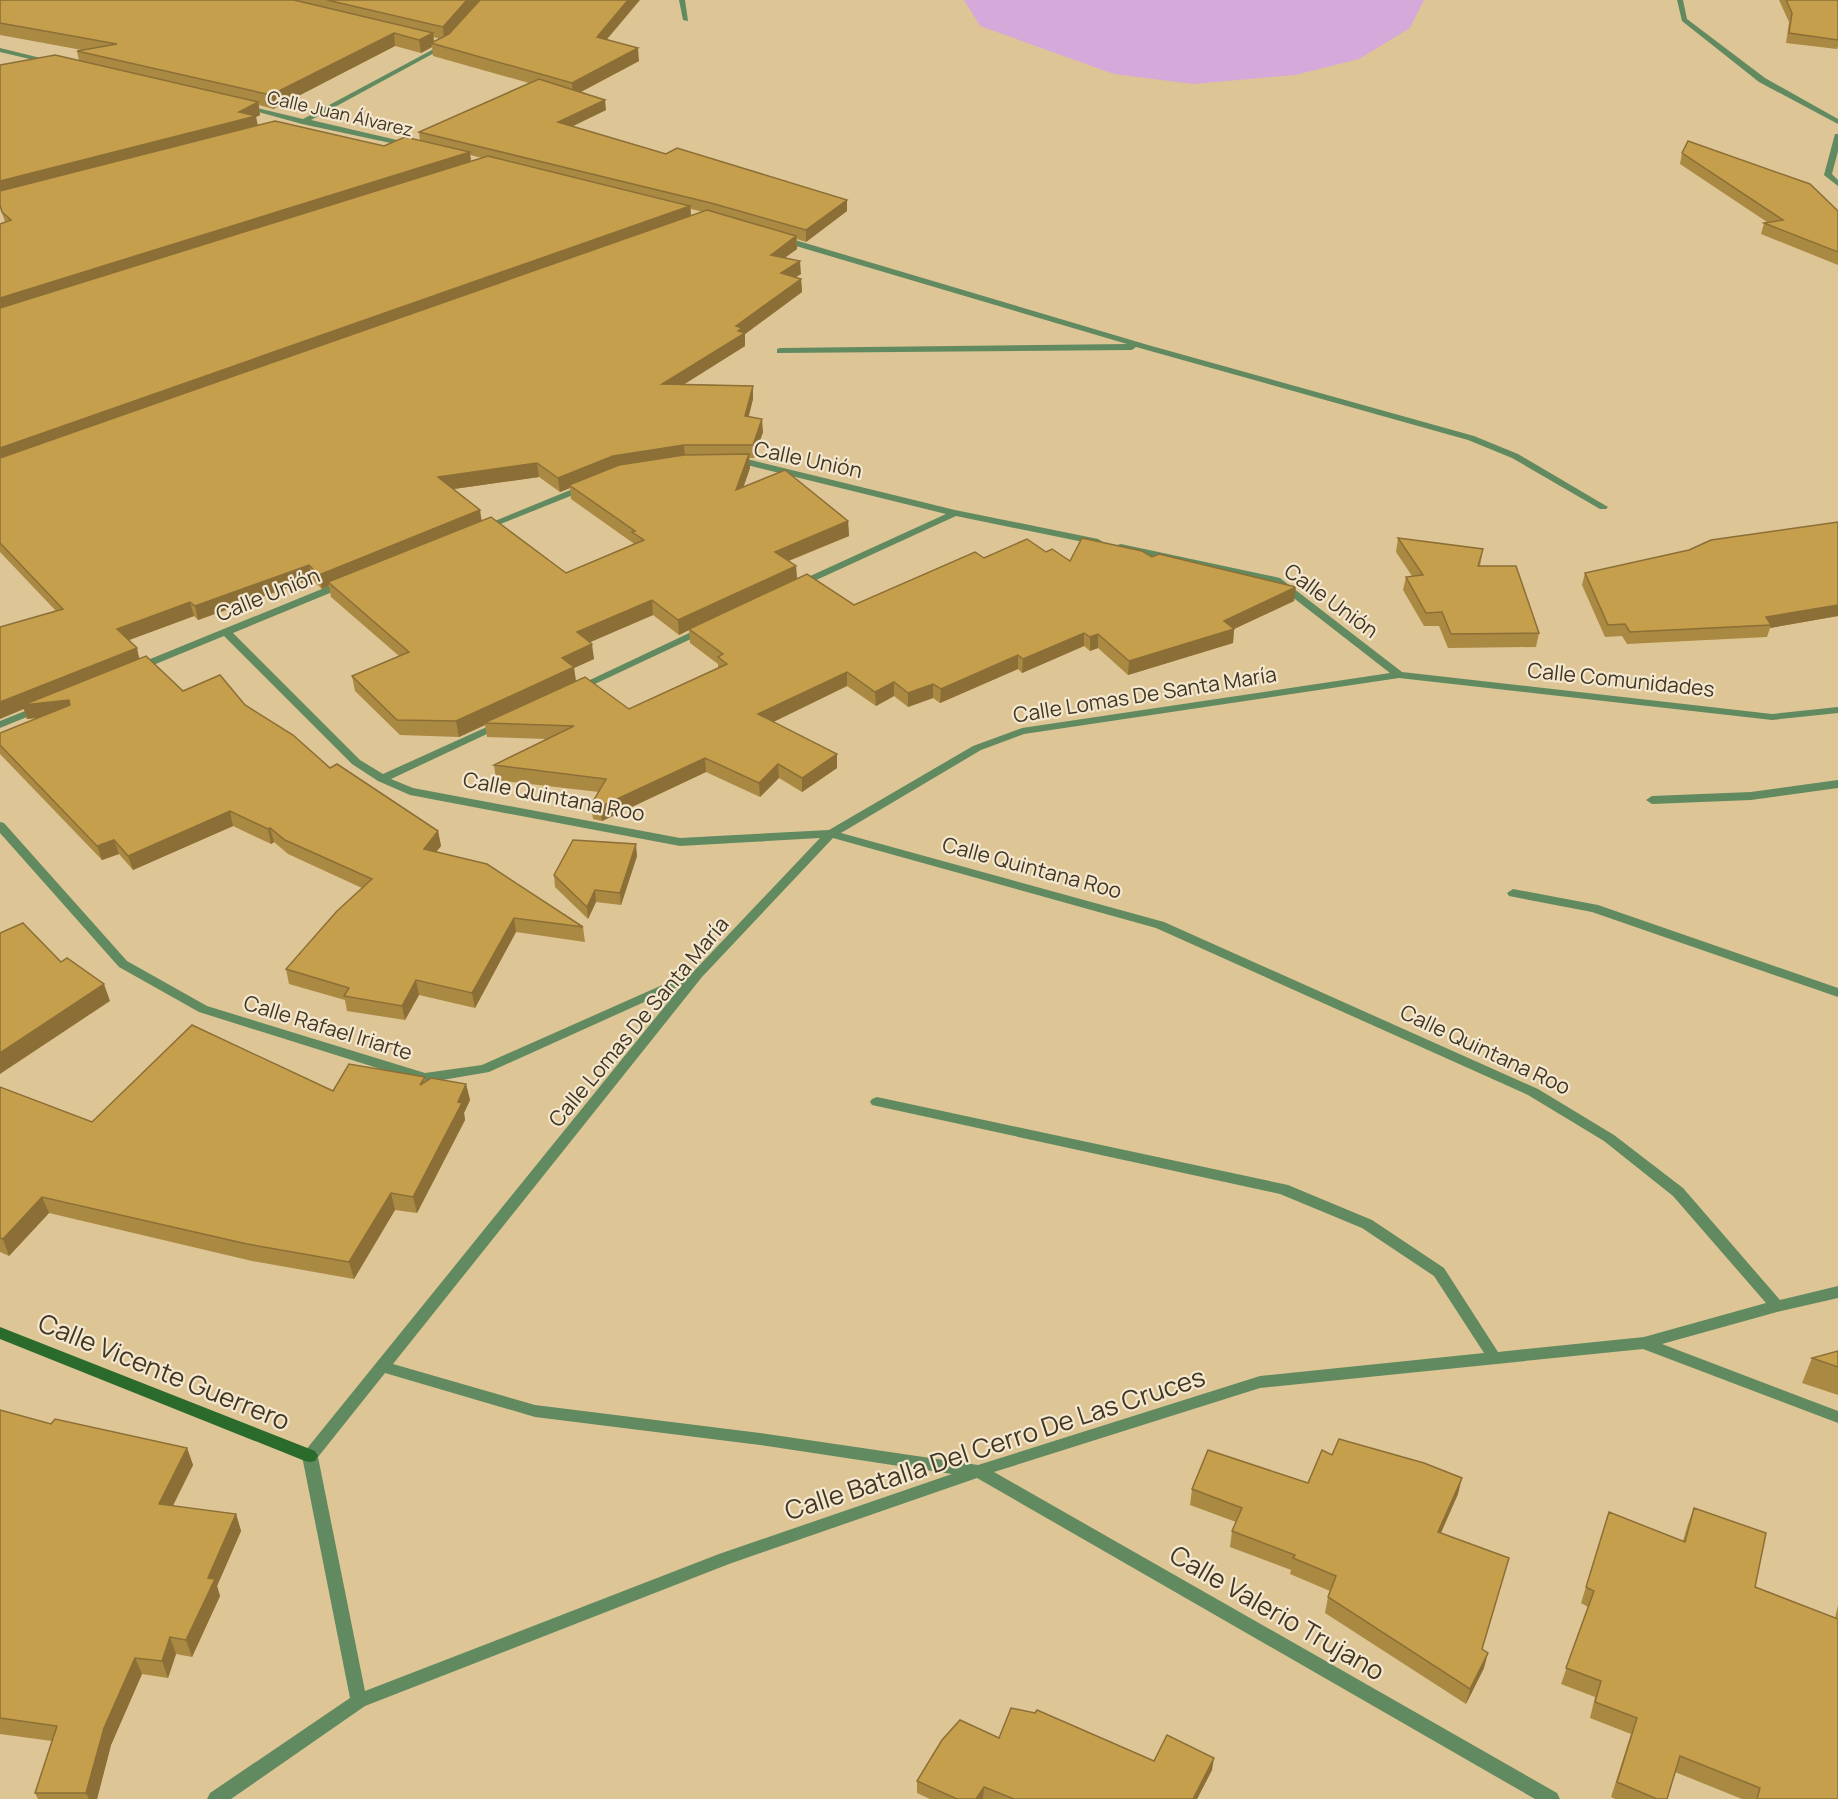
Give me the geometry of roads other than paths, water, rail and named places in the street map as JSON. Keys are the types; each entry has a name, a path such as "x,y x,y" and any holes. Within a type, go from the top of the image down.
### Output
{"street":[{"path":"682,0 686,20"},
{"path":"1680,0 1684,20 1762,80 1838,122"},
{"path":"282,127 305,121 447,44 455,35"},
{"path":"435,41 447,44"},
{"path":"0,50 56,63"},
{"name":"Calle Juan Álvarez","path":"237,105 419,147"},
{"path":"1838,136 1828,175 1838,184"},
{"path":"776,238 1145,347 1497,447 1603,507"},
{"path":"780,351 1145,347"},
{"name":"Calle Unión","path":"718,464 751,463 955,513 1276,580 1399,675"},
{"path":"476,531 596,483"},
{"path":"793,588 955,513"},
{"name":"Calle Unión","path":"129,671 356,579"},
{"path":"566,693 717,623"},
{"name":"Calle Quintana Roo","path":"225,631 356,762 382,779 410,791 680,842 831,834 1160,925 1533,1092 1609,1138 1678,1192 1777,1306"},
{"name":"Calle Comunidades","path":"1399,675 1772,717 1838,710"},
{"name":"Calle Lomas De Santa María","path":"310,1456 384,1367 698,974 831,834 967,753 1022,731 1399,675"},
{"path":"0,725 54,703"},
{"path":"382,779 512,718"},
{"path":"1652,800 1751,796 1838,784"},
{"name":"Calle Rafael Iriarte","path":"0,826 123,964 204,1009 425,1078 484,1069 698,974"},
{"path":"1513,893 1594,908 1838,993"},
{"path":"877,1102 1283,1189 1367,1224 1439,1272 1495,1359"},
{"name":"Calle Batalla Del Cerro De Las Cruces","path":"216,1799 359,1701 725,1559 978,1471 1260,1382 1644,1343 1777,1306 1838,1292"},
{"name":"Calle Vicente Guerrero","path":"0,1333 310,1456"},
{"path":"1644,1343 1838,1417"},
{"path":"384,1367 535,1410 978,1471"},
{"path":"310,1456 359,1701"},
{"name":"Calle Valerio Trujano","path":"978,1471 1551,1799"}]}
